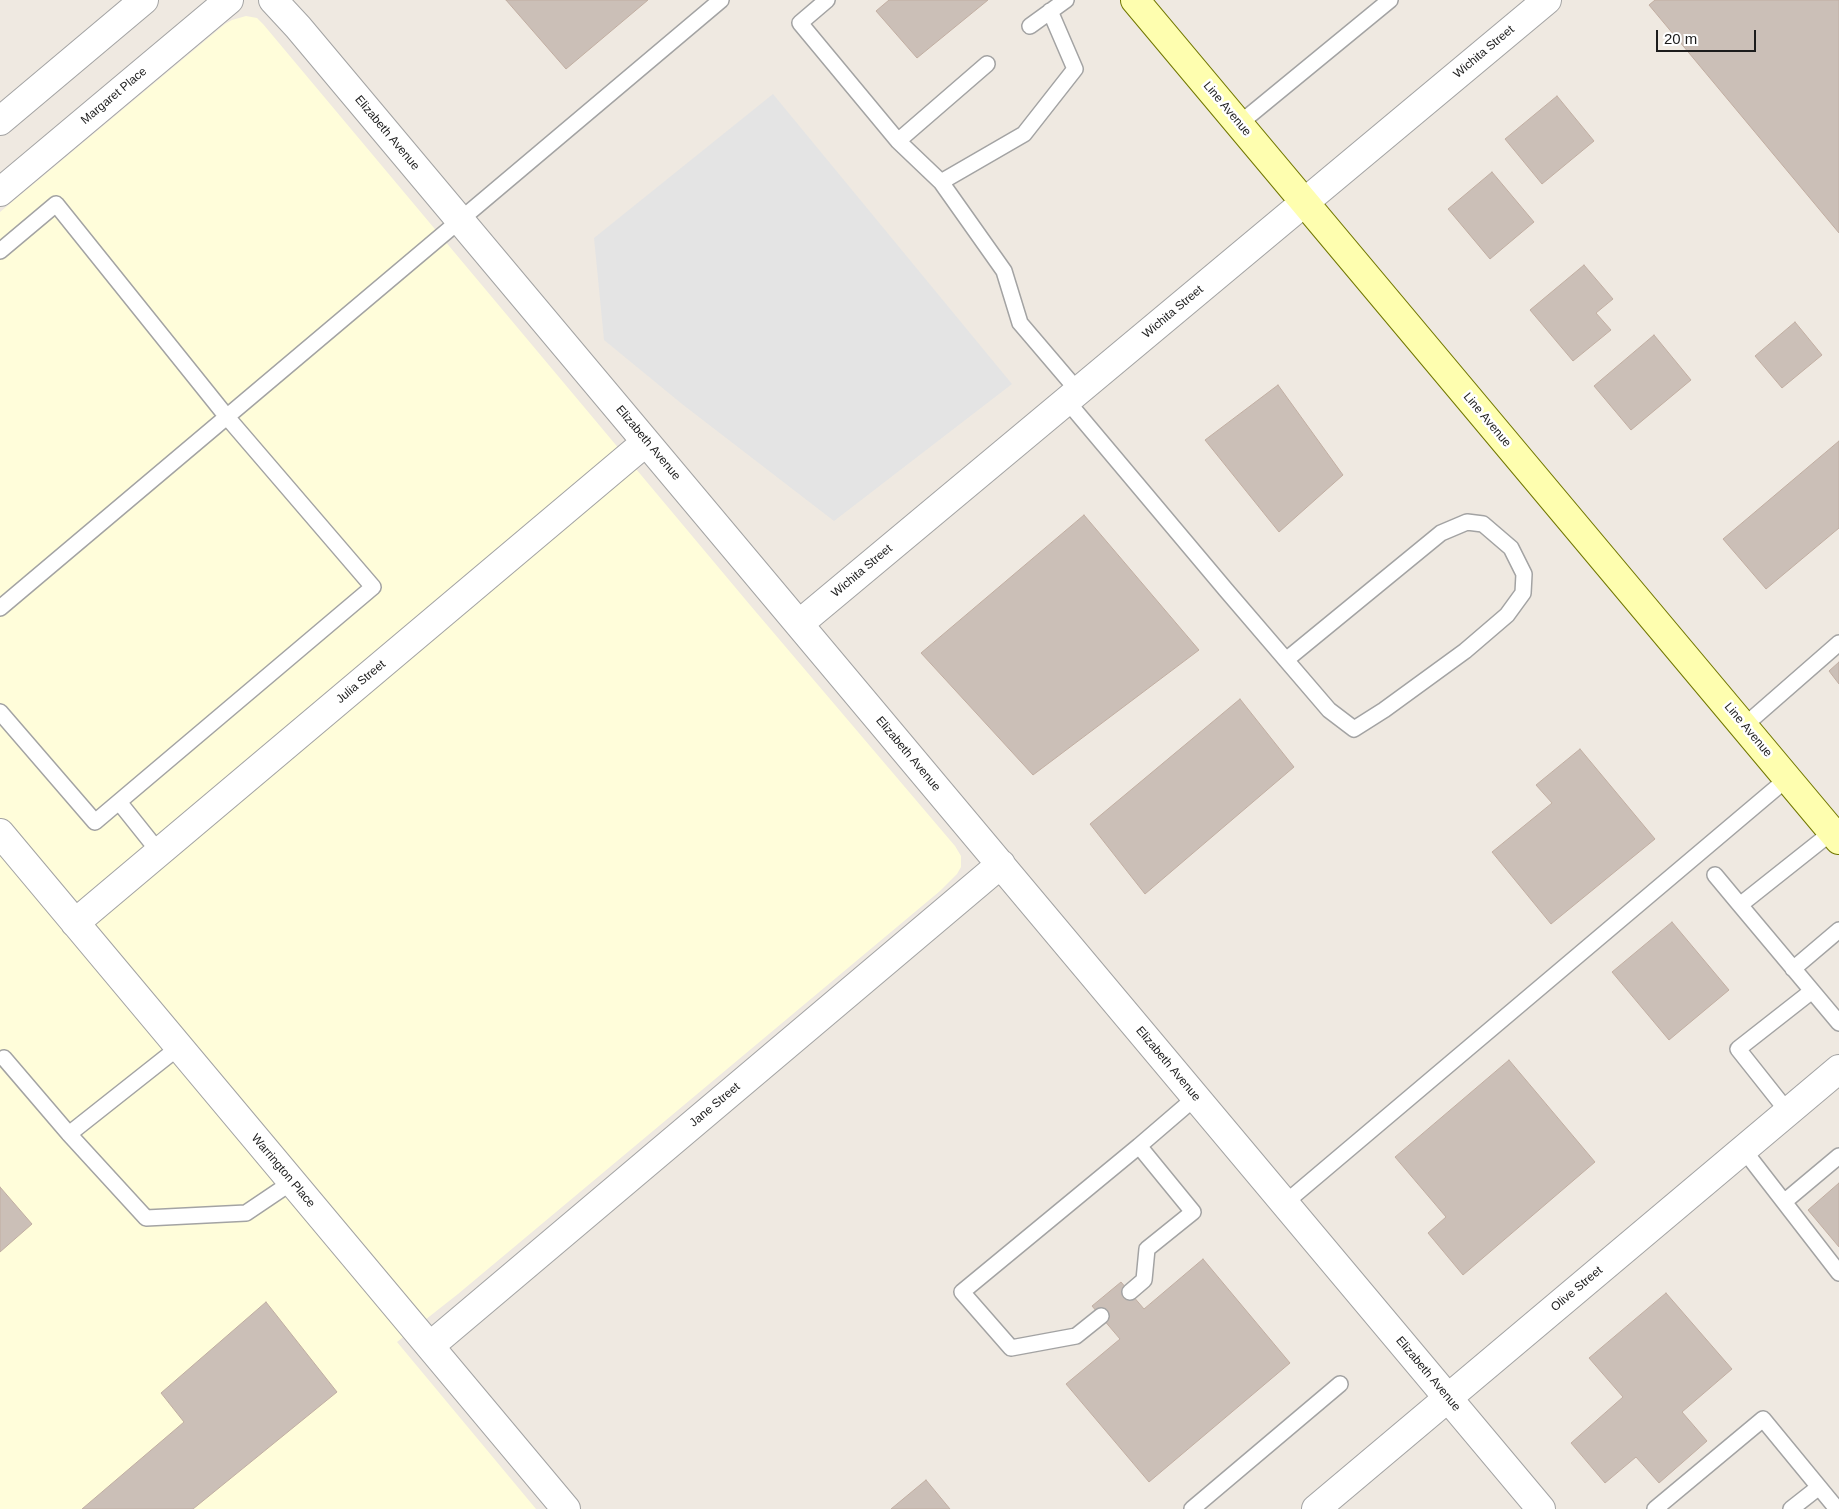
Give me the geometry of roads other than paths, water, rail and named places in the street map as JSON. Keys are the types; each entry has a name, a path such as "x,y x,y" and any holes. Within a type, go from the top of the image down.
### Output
{"main road":[{"name":"Line Avenue","path":"1135,0 1836,836"}],"street":[{"path":"0,121 144,0"},
{"name":"Margaret Place","path":"0,192 229,0"},
{"name":"Elizabeth Avenue","path":"273,0 298,27 1541,1509"},
{"name":"Wichita Street","path":"799,624 1547,0"},
{"name":"Julia Street","path":"75,923 646,442"},
{"name":"Warrington Place","path":"0,833 566,1509"},
{"name":"Jane Street","path":"430,1346 1001,864"},
{"name":"Olive Street","path":"1316,1509 1839,1069"}],"lane":[{"path":"0,608 721,0"},
{"path":"828,0 800,23 898,141 941,182 1004,270 1020,323 1072,396 1286,660 1329,710 1354,729 1384,710 1465,651 1508,615 1523,593 1524,574 1511,548 1484,524 1467,522 1441,533 1286,660"},
{"path":"1030,26 1066,0"},
{"path":"1239,124 1390,0"},
{"path":"941,182 1024,134 1075,69 1050,12"},
{"path":"898,141 987,64"},
{"path":"0,251 56,204 227,417 373,587 95,822 2,717"},
{"path":"1744,726 1839,643"},
{"path":"1285,1202 1788,778"},
{"path":"119,802 159,852"},
{"path":"1740,905 1836,836"},
{"path":"1715,875 1839,1023"},
{"path":"1793,968 1839,930"},
{"path":"1788,1112 1738,1049 1812,991"},
{"path":"69,1134 179,1047"},
{"path":"4,1058 69,1134 146,1218 246,1213 292,1182"},
{"path":"1101,1316 1076,1336 1011,1348 962,1292 1196,1097"},
{"path":"1130,1292 1144,1280 1147,1249 1193,1212 1138,1146"},
{"path":"1744,1149 1839,1274"},
{"path":"1784,1202 1836,1165"},
{"path":"1192,1509 1340,1384"},
{"path":"1655,1509 1763,1419 1838,1509"},
{"path":"1791,1509 1819,1487"}]}
